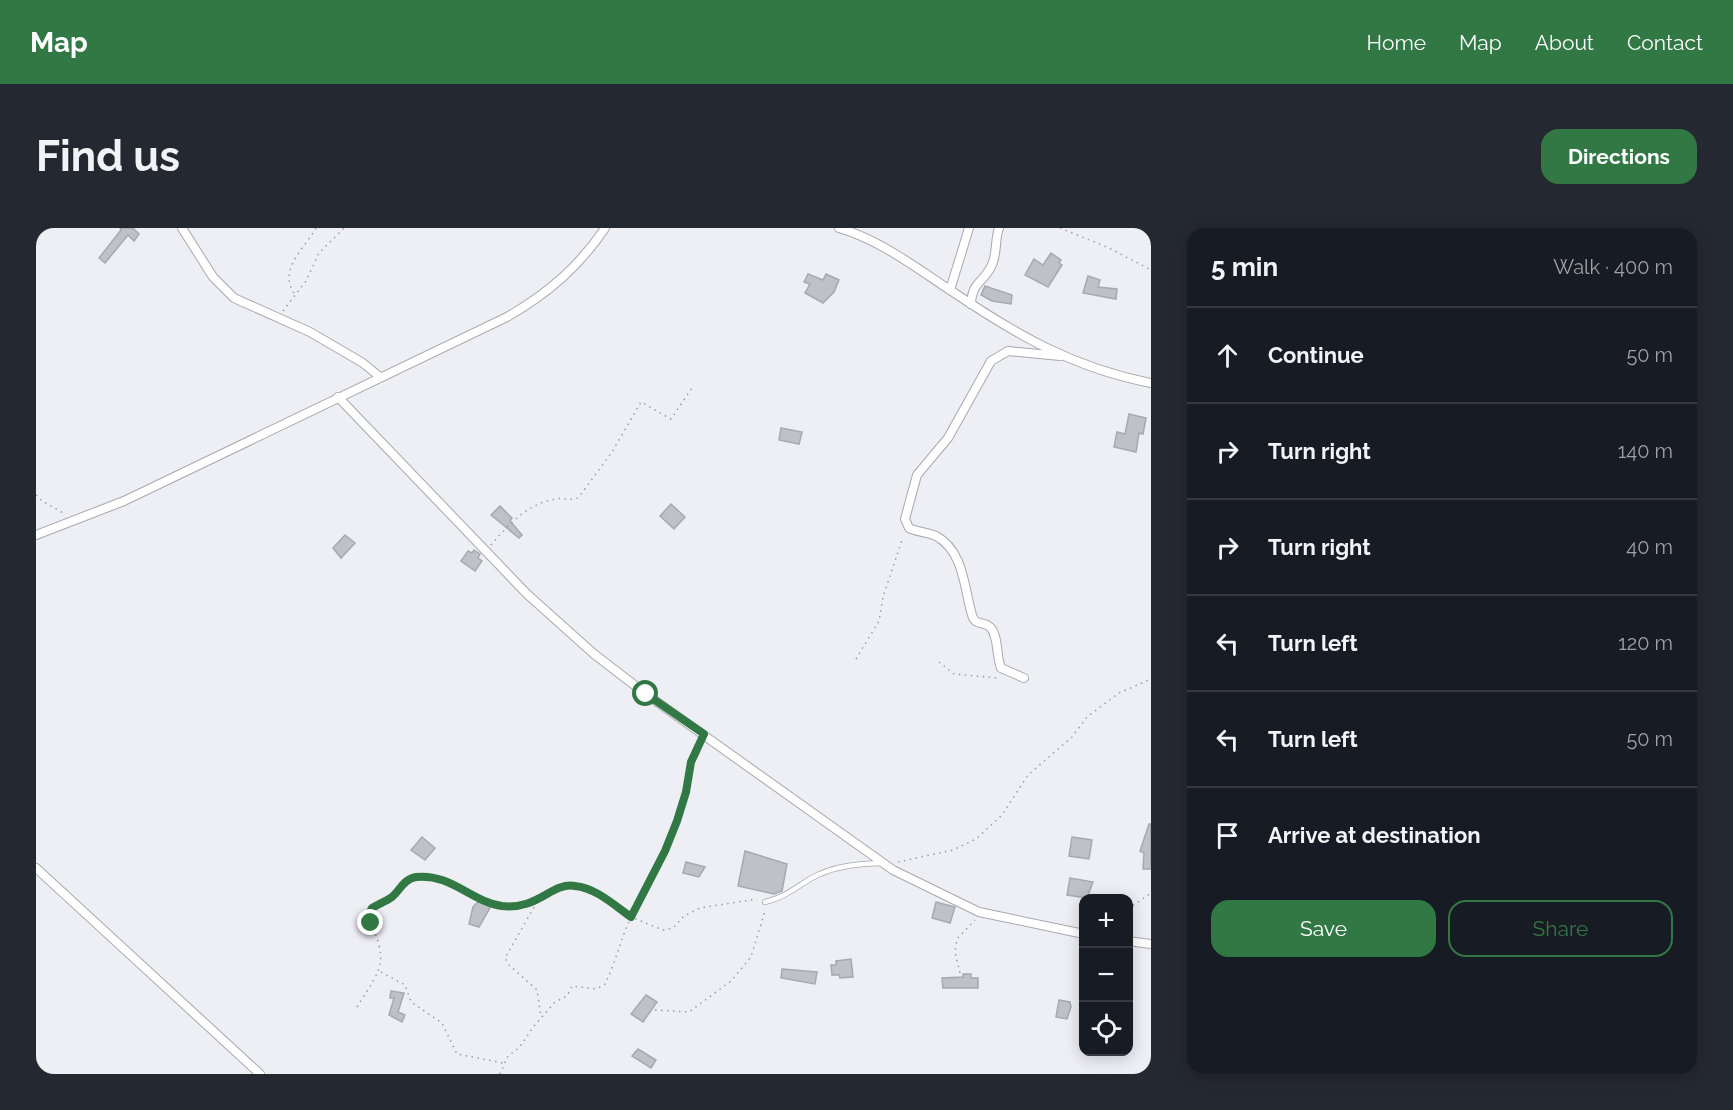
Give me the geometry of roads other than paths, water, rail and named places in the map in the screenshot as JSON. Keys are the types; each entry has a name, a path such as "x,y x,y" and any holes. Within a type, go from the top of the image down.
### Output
{"street":[{"path":"182,228 213,277 234,298 280,317 339,348 380,376"},
{"path":"36,535 124,501 533,302 560,281 584,257 605,228"},
{"path":"839,228 889,250 971,304 1060,356 1106,374 1151,383"},
{"path":"950,290 969,228"},
{"path":"971,304 974,286 993,262 999,228"},
{"path":"1024,678 1005,671 999,663 991,628 978,624 972,616 966,584 949,547 934,535 914,531 906,524 906,512 917,475 948,438 991,361 1008,351 1060,356"},
{"path":"338,397 527,594 586,647 882,863 979,912 1079,933"},
{"path":"36,868 260,1074"},
{"path":"1133,941 1151,944"}],"lane":[{"path":"765,902 788,895 826,871 844,866 882,863"}]}
